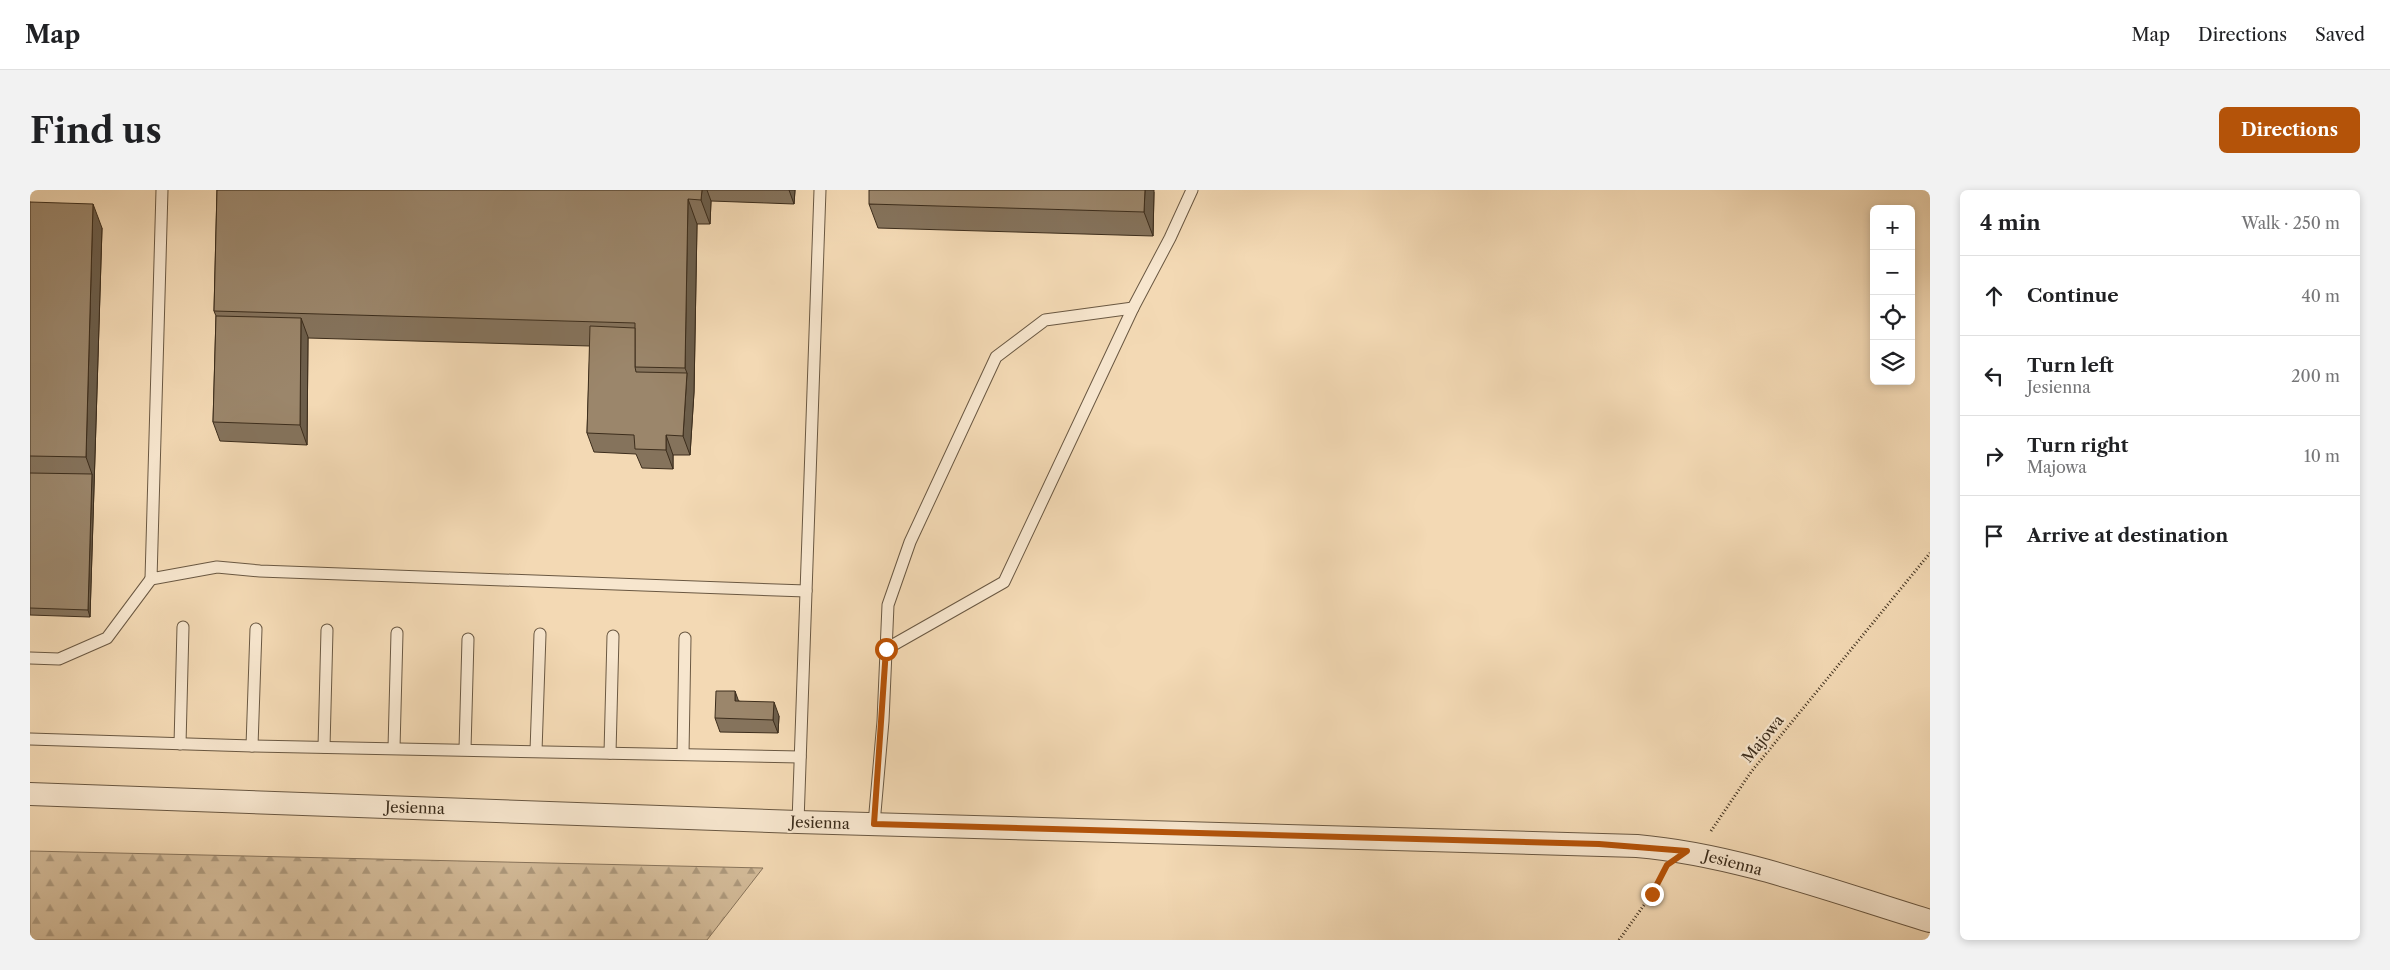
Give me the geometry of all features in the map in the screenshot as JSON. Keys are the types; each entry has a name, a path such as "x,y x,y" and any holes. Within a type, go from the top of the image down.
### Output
{"street":[{"name":"Jesienna","path":"30,794 798,822 1599,844 1687,851 1738,863 1930,921"}],"lane":[{"path":"30,658 59,659 107,638 151,580 162,190"},
{"path":"798,822 820,190"},
{"path":"886,649 1004,582 1133,308 1170,238 1192,190"},
{"path":"874,824 888,605 910,542 996,358 1045,320 1133,308"},
{"path":"151,580 217,567 260,571 806,591"},
{"path":"180,744 183,627"},
{"path":"252,746 256,629"},
{"path":"324,747 327,630"},
{"path":"394,748 397,633"},
{"path":"536,751 540,634"},
{"path":"610,753 613,636"},
{"path":"683,754 685,638"},
{"path":"465,749 468,639"},
{"path":"30,739 252,746 800,757"}],"path":[{"name":"Majowa","path":"1619,940 1652,894 1667,865 1707,839 1751,772 1930,553"}],"green space":[{"path":"30,851 763,868 707,940 30,940"}],"building":[{"path":"217,190 702,190 701,200 688,199 685,368 635,367 635,323 214,311"},
{"path":"869,190 1145,190 1144,212 869,204"},
{"path":"30,202 93,204 86,457 30,456"},
{"path":"216,316 301,318 300,425 213,422"},
{"path":"590,326 635,328 636,372 687,373 683,436 666,435 666,450 635,449 634,435 587,433"},
{"path":"30,473 92,474 88,610 30,608"},
{"path":"716,691 735,691 735,701 774,702 773,720 715,718"}],"route":[{"path":"886,649 883,721 874,824 1599,844 1687,851 1667,865 1662,878 1652,894"}]}
